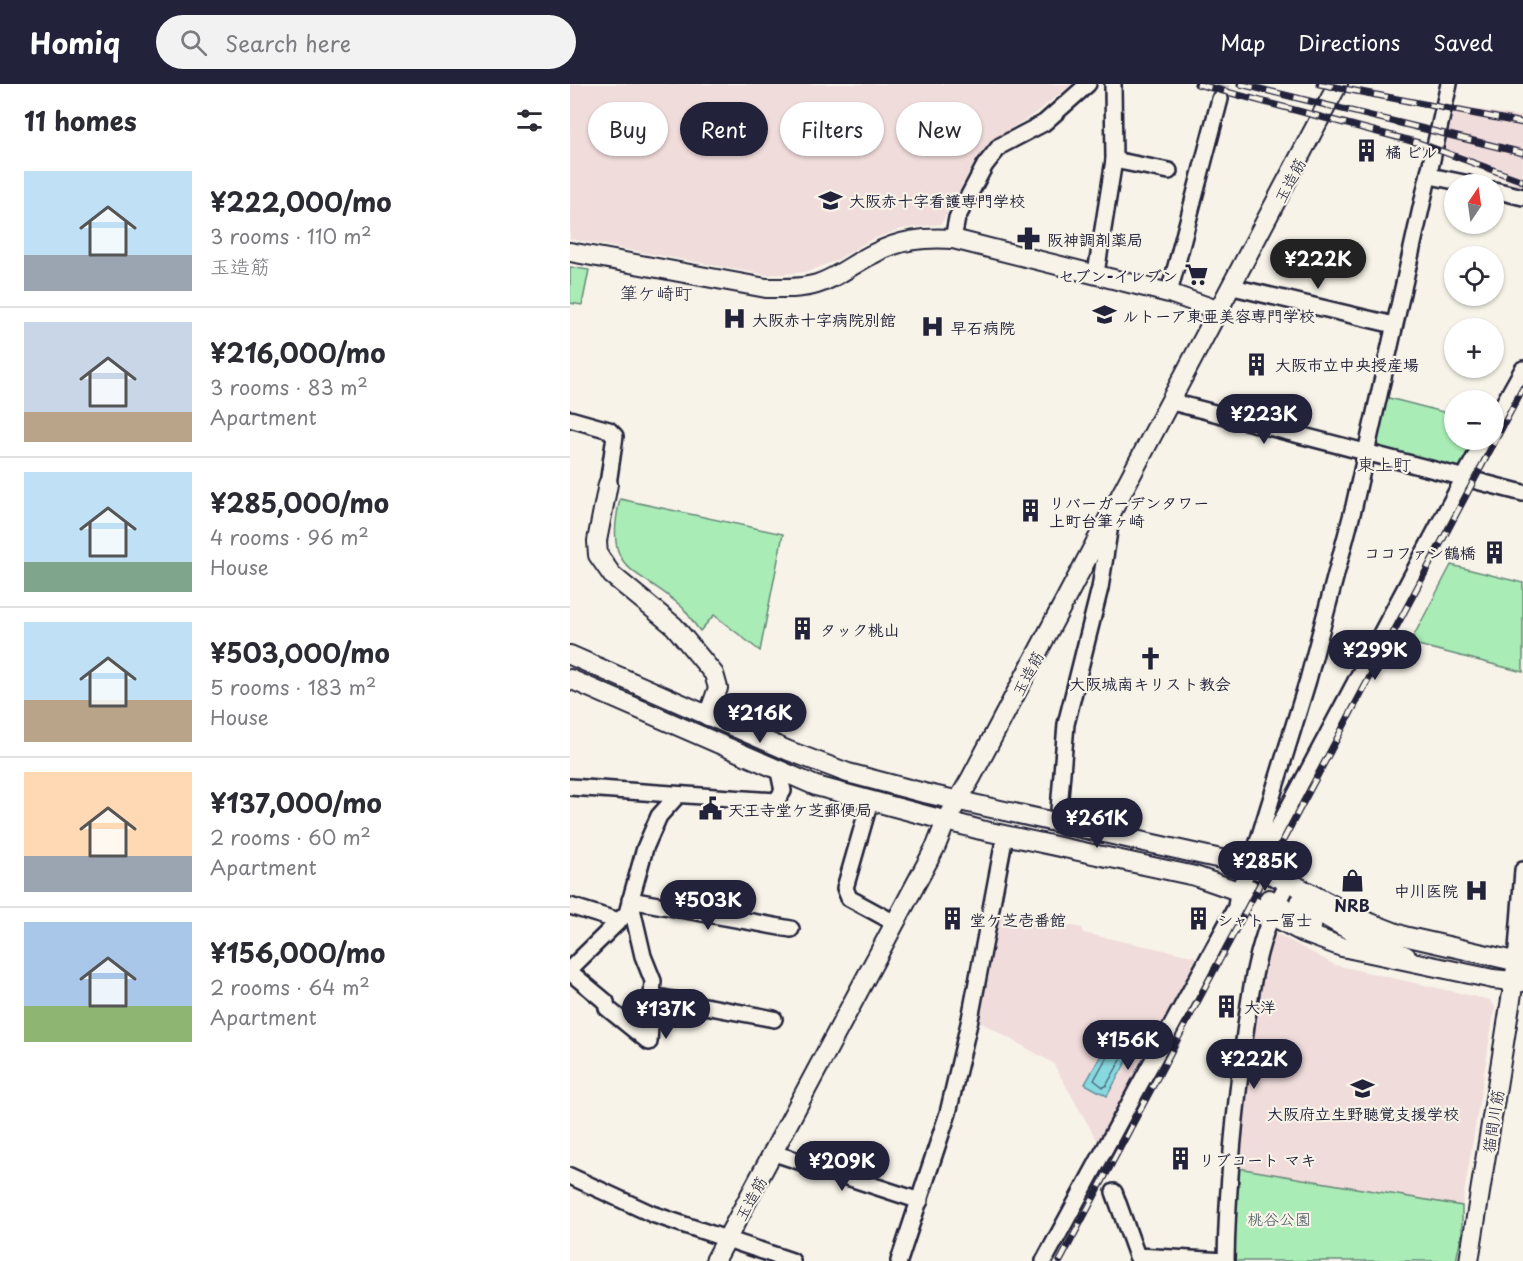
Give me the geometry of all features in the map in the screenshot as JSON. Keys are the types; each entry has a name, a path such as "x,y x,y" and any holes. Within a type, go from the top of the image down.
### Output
{"street":[{"path":"953,239 957,218 986,165 1000,146 1044,123 1088,84"},
{"path":"1096,273 1114,160 1113,84"},
{"name":"玉造筋","path":"715,1261 936,846 946,821 1172,402 1338,84"},
{"path":"1252,869 1253,858 1308,680 1366,455 1449,84"},
{"path":"1169,293 1220,99"},
{"path":"1114,160 1169,171"},
{"path":"1430,176 1444,179"},
{"path":"1504,192 1523,196"},
{"path":"570,252 766,288 790,288 816,284 874,253 904,241 930,237 953,239 1096,273 1169,293 1220,311"},
{"path":"1233,286 1394,324"},
{"path":"1504,403 1523,369"},
{"path":"1172,402 1366,455 1523,493"},
{"path":"570,419 609,429 615,436 597,541 598,555 612,575 674,626 714,674 718,688 708,716"},
{"path":"1044,1261 1236,907 1252,869 1479,450"},
{"path":"1058,822 1066,724 1100,588 1112,513"},
{"path":"570,656 789,751 848,773 1221,859 1252,869 1266,881 1304,933 1342,947 1373,956 1416,961 1493,979 1519,972"},
{"path":"570,679 779,772 816,786 946,821 1195,876 1244,890"},
{"path":"570,787 776,801 783,791 779,772"},
{"path":"630,900 643,956 653,981 649,1042 607,1008 606,1002 570,971 627,912 630,900 645,848 659,816 677,796"},
{"path":"870,801 845,888 849,898 895,923"},
{"path":"898,1261 948,1113 970,1019 1005,835"},
{"name":"猫間川筋","path":"1469,1261 1519,972 1523,870"},
{"path":"1244,890 1242,900 1278,898 1355,917 1404,936 1519,972"},
{"path":"1278,898 1382,943 1416,961"},
{"path":"1114,1192 1137,1256 1226,1261 1228,1171 1250,993 1278,898"},
{"path":"630,900 791,929"},
{"path":"570,906 619,921"},
{"path":"652,996 774,1019"},
{"path":"774,1153 920,1201"},
{"path":"570,1176 652,1214 792,1261"}],"shaded area":[{"path":"570,84 1072,84 1037,112 994,139 982,152 982,102 896,102 896,156 979,156 941,224 901,229 870,240 837,260 807,272 767,275 570,239"},
{"path":"1453,106 1523,117 1523,187 1504,179 1504,174 1491,174 1442,154"},
{"path":"995,912 1083,928 1083,933 1197,957 1098,1142 1053,1063 977,1020"},
{"name":"大阪府立生野聴覚支援学校","path":"1279,935 1335,965 1490,1000 1495,1007 1462,1206 1235,1168 1256,994 1269,938"}],"green space":[{"path":"570,267 589,270 582,305 570,303"},
{"path":"1385,397 1444,412 1444,450 1470,450 1460,469 1376,451 1373,444"},
{"path":"620,499 783,534 760,651 714,615 700,631 683,608 628,567 620,556 616,543"},
{"path":"1451,565 1523,583 1523,672 1410,643"},
{"name":"桃谷公園","path":"1238,1168 1462,1206 1462,1232 1456,1261 1232,1261"}],"water":[{"path":"1113,1034 1135,1046 1107,1096 1085,1084"}],"tunnel":[{"path":"1220,99 1223,84"}],"railway":[{"path":"1197,84 1419,143 1523,181"},
{"path":"1240,84 1523,153"},
{"path":"1319,84 1523,123"},
{"path":"1060,1261 1523,388"}],"place":[{"name":"橘 ビル","path":"1367,151"},
{"name":"大阪赤十字看護専門学校","path":"831,200"},
{"name":"阪神調剤薬局","path":"1029,239"},
{"name":"セブン-イレブン","path":"1196,275"},
{"name":"ルトーア東亜美容専門学校","path":"1105,315"},
{"name":"大阪赤十字病院別館","path":"734,319"},
{"name":"早石病院","path":"933,327"},
{"name":"大阪市立中央授産場","path":"1257,364"},
{"name":"リバーガーデンタワー 上町台筆ヶ崎","path":"1031,511"},
{"name":"ココファン鶴橋","path":"1494,552"},
{"name":"タック桃山","path":"802,629"},
{"name":"大阪城南キリスト教会","path":"1150,658"},
{"name":"天王寺堂ケ芝郵便局","path":"710,809"},
{"name":"NRB","path":"1352,880"},
{"name":"中川医院","path":"1476,890"},
{"name":"堂ケ芝壱番館","path":"952,919"},
{"name":"シャトー冨士","path":"1199,919"},
{"name":"大洋","path":"1226,1006"},
{"name":"大阪府立生野聴覚支援学校","path":"1363,1088"},
{"name":"リブコート マキ","path":"1181,1159"}],"district":[{"name":"筆ケ崎町","path":"656,292"},
{"name":"東上町","path":"1384,463"}]}
